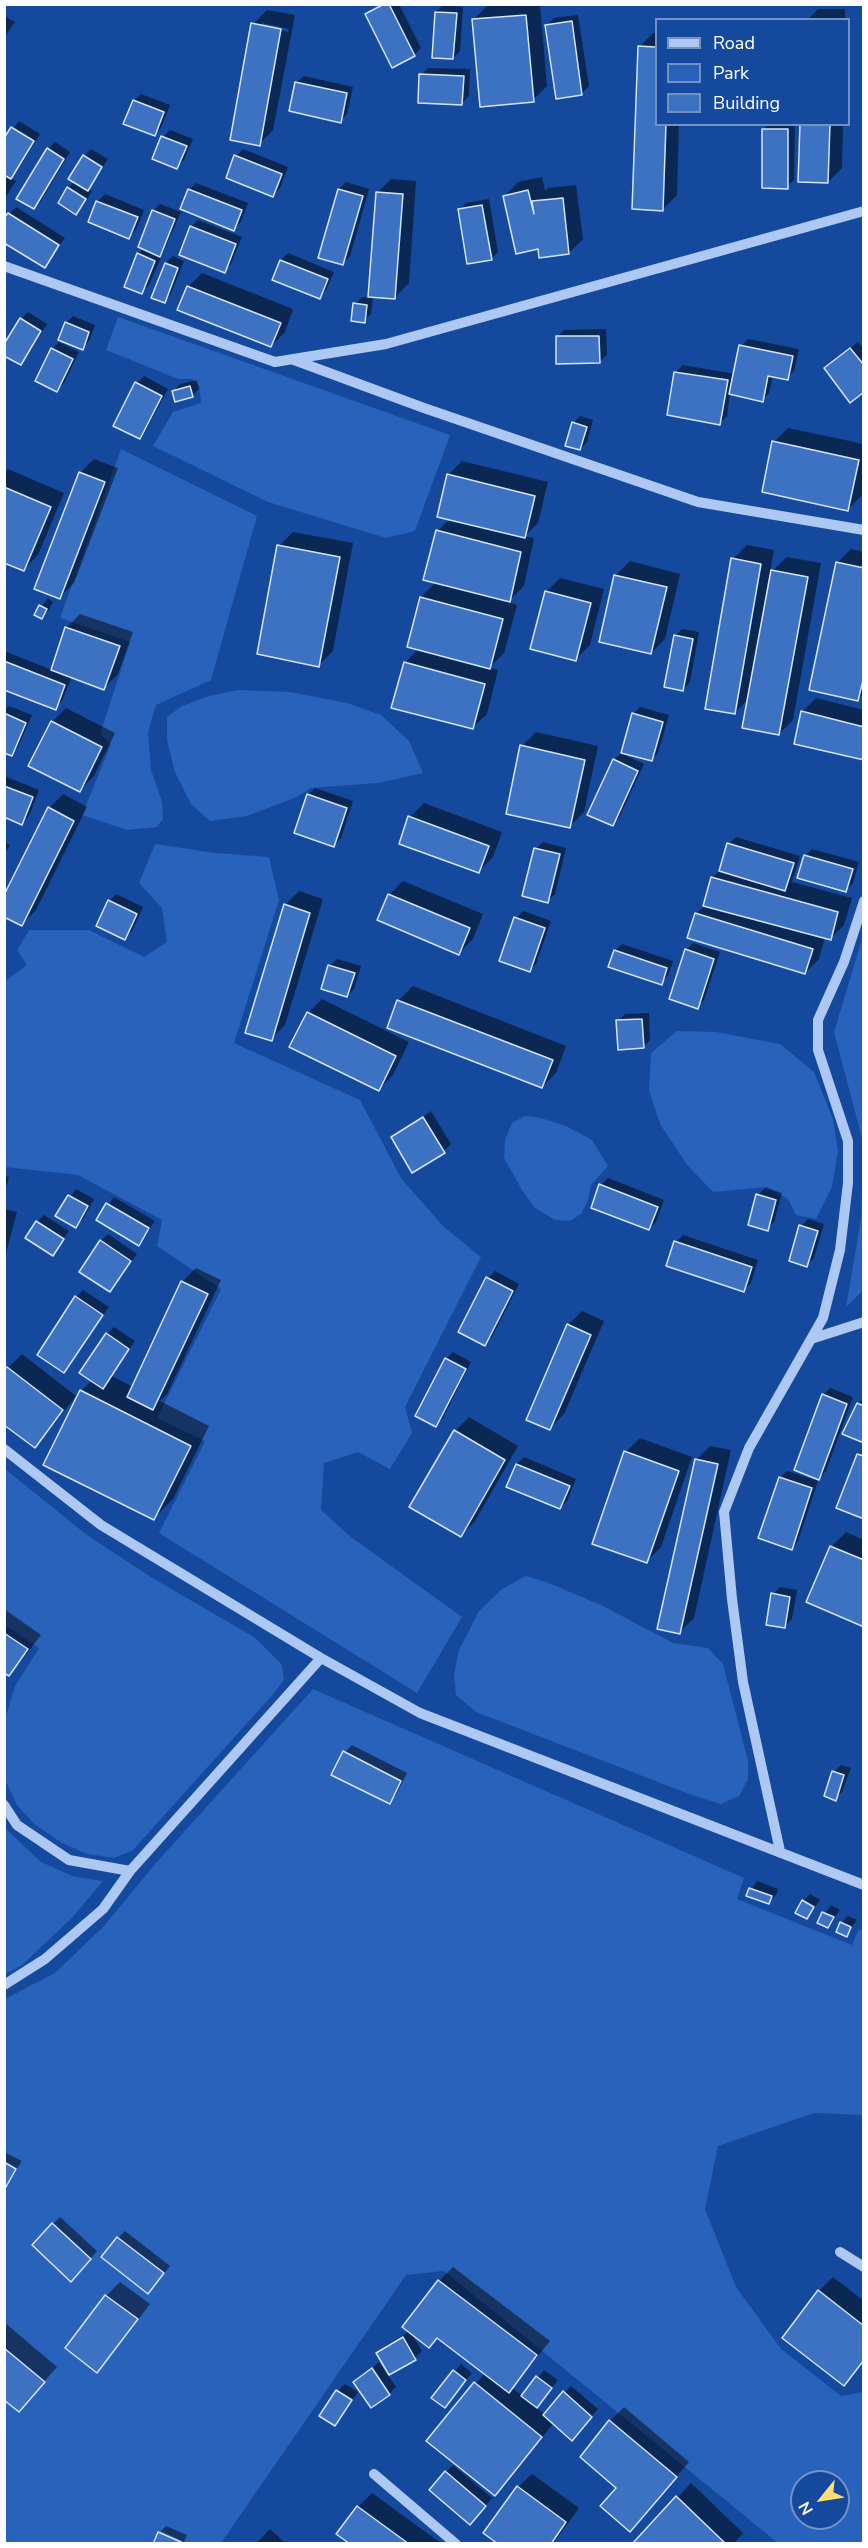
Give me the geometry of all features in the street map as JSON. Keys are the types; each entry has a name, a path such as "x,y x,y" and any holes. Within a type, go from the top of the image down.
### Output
{"street":[{"path":"4,266 275,363 386,344 864,211"},
{"path":"293,359 466,423 698,502 864,530"},
{"path":"780,1851 743,1682 724,1512 749,1448 823,1318 837,1262 848,1183 848,1141 818,1050 818,1020 844,962 864,901"},
{"path":"811,1339 864,1322"},
{"path":"4,1449 101,1525 321,1658 420,1713 864,1885"},
{"path":"4,1985 45,1959 103,1909 130,1871 321,1658"},
{"path":"4,1805 17,1825 69,1860 130,1871"},
{"path":"840,2252 864,2267"},
{"path":"374,2474 456,2544"}],"green space":[{"path":"118,317 450,435 415,531 386,538 268,502 153,446 173,412 201,403 199,386 192,379 178,379 106,350"},
{"path":"121,449 257,516 211,680 156,705 148,732 151,770 162,802 163,819 157,827 127,830 82,815 111,744 100,734 130,642 60,618"},
{"path":"238,690 290,692 347,703 381,715 409,741 423,773 378,783 311,788 299,796 247,816 210,821 191,804 175,772 167,740 167,717 182,706 209,696"},
{"path":"155,844 215,853 269,857 279,900 234,1043 360,1100 401,1178 443,1226 481,1257 405,1407 412,1433 390,1469 358,1452 324,1463 321,1510 351,1537 462,1617 417,1693 159,1533 205,1441 157,1418 221,1289 157,1246 162,1220 78,1175 5,1167 5,981 27,965 17,950 29,930 89,930 144,957 167,942 162,908 139,883"},
{"path":"864,936 863,1142 834,1032"},
{"path":"677,1031 716,1032 780,1044 814,1072 833,1119 838,1151 832,1187 816,1219 796,1215 788,1199 768,1187 713,1192 688,1166 660,1124 649,1090 651,1053"},
{"path":"525,1116 541,1118 566,1126 592,1140 608,1166 591,1185 588,1200 581,1214 570,1221 555,1220 535,1208 504,1158 505,1140 512,1123"},
{"path":"863,1164 863,1290 846,1307 861,1219"},
{"path":"5,1469 87,1535 154,1579 254,1637 282,1665 284,1679 276,1691 133,1850 114,1858 87,1854 62,1843 34,1824 17,1805 5,1780 5,1719 15,1686 39,1648 5,1625"},
{"path":"526,1576 549,1583 603,1606 673,1643 708,1648 723,1664 748,1761 748,1779 739,1796 721,1804 692,1795 476,1712 456,1695 454,1674 459,1650 479,1611 502,1589"},
{"path":"313,1689 744,1878 737,1899 852,1945 859,1929 863,1931 863,2115 814,2113 718,2146 705,2209 736,2287 781,2349 841,2396 863,2392 863,2543 778,2543 444,2271 406,2275 221,2543 5,2544 5,1999 55,1973 104,1926 156,1863"},
{"path":"5,1828 41,1862 75,1877 103,1881 72,1918 22,1965 5,1974"}],"building":[{"path":"384,4 389,4 415,56 392,68 365,14"},
{"path":"435,12 457,13 453,59 432,58"},
{"path":"526,15 534,102 480,107 472,19"},
{"path":"572,21 582,95 556,99 545,25"},
{"path":"251,23 281,29 260,146 230,140"},
{"path":"638,46 655,47 655,126 666,126 663,211 632,209"},
{"path":"419,74 464,76 462,105 418,103"},
{"path":"295,82 347,93 341,123 289,111"},
{"path":"133,100 164,112 155,136 123,124"},
{"path":"800,126 830,126 828,183 798,182"},
{"path":"11,127 34,141 11,179 4,175 4,138"},
{"path":"762,129 788,129 788,189 762,188"},
{"path":"161,136 187,146 177,169 152,159"},
{"path":"47,148 64,159 34,209 16,199"},
{"path":"83,155 102,167 88,191 68,179"},
{"path":"234,155 282,174 273,197 226,178"},
{"path":"67,187 86,199 76,215 58,203"},
{"path":"188,189 242,210 234,231 180,209"},
{"path":"338,189 363,196 343,265 318,258"},
{"path":"528,190 534,214 532,201 563,198 569,254 539,258 538,249 516,254 503,196"},
{"path":"376,192 403,194 395,299 368,297"},
{"path":"96,201 138,217 129,239 88,222"},
{"path":"482,205 492,260 467,264 458,209"},
{"path":"152,210 175,219 160,257 138,247"},
{"path":"8,213 59,245 45,268 4,243 4,218"},
{"path":"190,226 236,244 225,273 179,255"},
{"path":"137,253 155,261 142,294 124,287"},
{"path":"280,260 328,279 320,299 272,280"},
{"path":"165,263 178,268 165,303 151,298"},
{"path":"187,286 281,323 271,347 177,310"},
{"path":"353,303 367,305 365,323 351,321"},
{"path":"20,318 41,331 21,365 4,356 4,344"},
{"path":"65,322 89,332 83,350 58,340"},
{"path":"556,336 599,336 600,363 556,364"},
{"path":"739,345 793,356 788,380 768,376 763,402 729,394"},
{"path":"51,348 73,359 57,392 35,381"},
{"path":"850,348 864,365 864,392 850,403 824,368"},
{"path":"674,372 728,380 720,425 667,415"},
{"path":"135,382 162,396 140,439 113,426"},
{"path":"190,386 193,397 175,402 172,391"},
{"path":"572,422 587,427 580,450 565,446"},
{"path":"772,441 859,460 848,511 762,492"},
{"path":"79,472 105,482 60,599 34,589"},
{"path":"447,474 535,496 525,538 437,517"},
{"path":"4,487 51,507 24,571 4,563"},
{"path":"436,530 521,552 510,602 423,580"},
{"path":"277,545 340,557 319,667 257,654"},
{"path":"731,558 761,564 735,714 705,709"},
{"path":"836,562 864,568 864,676 858,701 809,690"},
{"path":"771,570 808,577 779,735 742,728"},
{"path":"614,575 667,587 651,654 599,642"},
{"path":"545,591 591,603 576,661 530,649"},
{"path":"420,597 503,619 490,669 407,647"},
{"path":"39,605 47,609 42,619 34,615"},
{"path":"65,627 120,646 104,690 51,670"},
{"path":"674,635 693,639 683,691 664,687"},
{"path":"4,661 65,685 56,710 4,690"},
{"path":"404,662 485,684 473,729 391,708"},
{"path":"801,711 864,727 864,760 794,744"},
{"path":"4,713 26,723 12,756 4,753"},
{"path":"632,713 663,722 652,761 621,753"},
{"path":"51,721 102,747 80,792 28,766"},
{"path":"520,745 585,760 570,828 506,814"},
{"path":"613,759 638,771 613,826 587,815"},
{"path":"4,786 33,797 22,825 4,817"},
{"path":"307,794 347,808 334,847 294,833"},
{"path":"48,807 74,821 22,926 4,917 4,895"},
{"path":"408,816 489,846 479,873 399,844"},
{"path":"727,843 794,863 785,891 719,871"},
{"path":"534,848 560,854 548,903 522,896"},
{"path":"804,855 853,869 846,892 797,878"},
{"path":"711,877 838,912 831,940 703,906"},
{"path":"388,894 470,928 459,955 377,920"},
{"path":"108,900 137,914 125,940 96,926"},
{"path":"284,904 310,913 272,1041 245,1033"},
{"path":"695,913 813,949 805,974 687,938"},
{"path":"514,917 545,928 530,972 499,961"},
{"path":"685,949 714,959 698,1009 669,999"},
{"path":"614,950 667,968 662,985 608,967"},
{"path":"328,965 355,973 347,997 321,989"},
{"path":"397,1000 553,1060 542,1088 387,1028"},
{"path":"307,1012 396,1056 379,1091 289,1047"},
{"path":"642,1019 644,1048 618,1050 616,1020"},
{"path":"423,1117 445,1153 412,1173 391,1137"},
{"path":"599,1184 658,1207 649,1230 591,1208"},
{"path":"756,1194 776,1200 768,1231 748,1225"},
{"path":"68,1195 88,1206 76,1228 55,1216"},
{"path":"106,1203 149,1228 139,1246 96,1220"},
{"path":"36,1221 64,1239 53,1256 25,1238"},
{"path":"799,1225 818,1231 807,1267 789,1261"},
{"path":"100,1240 131,1261 110,1292 79,1272"},
{"path":"674,1241 752,1267 744,1292 666,1266"},
{"path":"486,1277 513,1291 485,1346 458,1332"},
{"path":"181,1281 208,1294 153,1410 127,1397"},
{"path":"75,1296 103,1315 64,1373 37,1355"},
{"path":"567,1324 591,1335 550,1430 526,1420"},
{"path":"106,1333 129,1349 103,1389 79,1373"},
{"path":"445,1358 466,1369 436,1427 415,1416"},
{"path":"7,1367 63,1410 35,1448 4,1425 4,1370"},
{"path":"80,1390 191,1446 154,1520 43,1465"},
{"path":"822,1394 847,1404 819,1480 794,1470"},
{"path":"857,1403 864,1406 864,1443 842,1434"},
{"path":"454,1430 505,1460 461,1537 409,1507"},
{"path":"624,1451 679,1471 647,1563 592,1544"},
{"path":"857,1454 864,1456 864,1519 836,1508"},
{"path":"695,1459 718,1464 680,1634 657,1629"},
{"path":"516,1464 570,1486 560,1509 506,1487"},
{"path":"779,1477 812,1488 792,1550 758,1538"},
{"path":"830,1546 864,1560 864,1627 806,1602"},
{"path":"771,1593 790,1597 785,1628 766,1625"},
{"path":"4,1633 28,1649 9,1676 4,1673"},
{"path":"343,1751 401,1781 390,1804 331,1775"},
{"path":"832,1771 844,1775 836,1801 824,1796"},
{"path":"749,1888 772,1896 769,1904 746,1896"},
{"path":"802,1900 814,1907 807,1919 795,1913"},
{"path":"822,1912 834,1917 828,1928 817,1923"},
{"path":"840,1922 851,1927 847,1937 836,1932"},
{"path":"4,2162 16,2169 6,2187 4,2186"},
{"path":"52,2223 91,2259 71,2282 32,2245"},
{"path":"117,2237 164,2273 148,2294 101,2257"},
{"path":"438,2280 537,2355 509,2393 437,2338 429,2348 402,2327"},
{"path":"818,2290 864,2326 864,2360 844,2386 782,2338"},
{"path":"105,2295 138,2319 97,2373 65,2348"},
{"path":"403,2337 416,2360 389,2375 376,2353"},
{"path":"4,2348 45,2382 19,2412 4,2400"},
{"path":"372,2368 390,2395 371,2408 353,2382"},
{"path":"453,2370 466,2380 445,2408 431,2398"},
{"path":"536,2376 552,2388 537,2408 521,2396"},
{"path":"474,2382 542,2437 495,2496 426,2441"},
{"path":"336,2390 352,2400 335,2426 319,2416"},
{"path":"563,2391 592,2417 572,2441 543,2415"},
{"path":"609,2420 677,2477 630,2532 600,2506 616,2488 580,2457"},
{"path":"445,2471 486,2506 470,2525 429,2490"},
{"path":"517,2486 566,2522 551,2544 498,2544 483,2533"},
{"path":"676,2496 726,2544 632,2544"},
{"path":"357,2506 409,2544 350,2544 336,2534"},
{"path":"158,2532 181,2542 181,2544 153,2544"}]}
